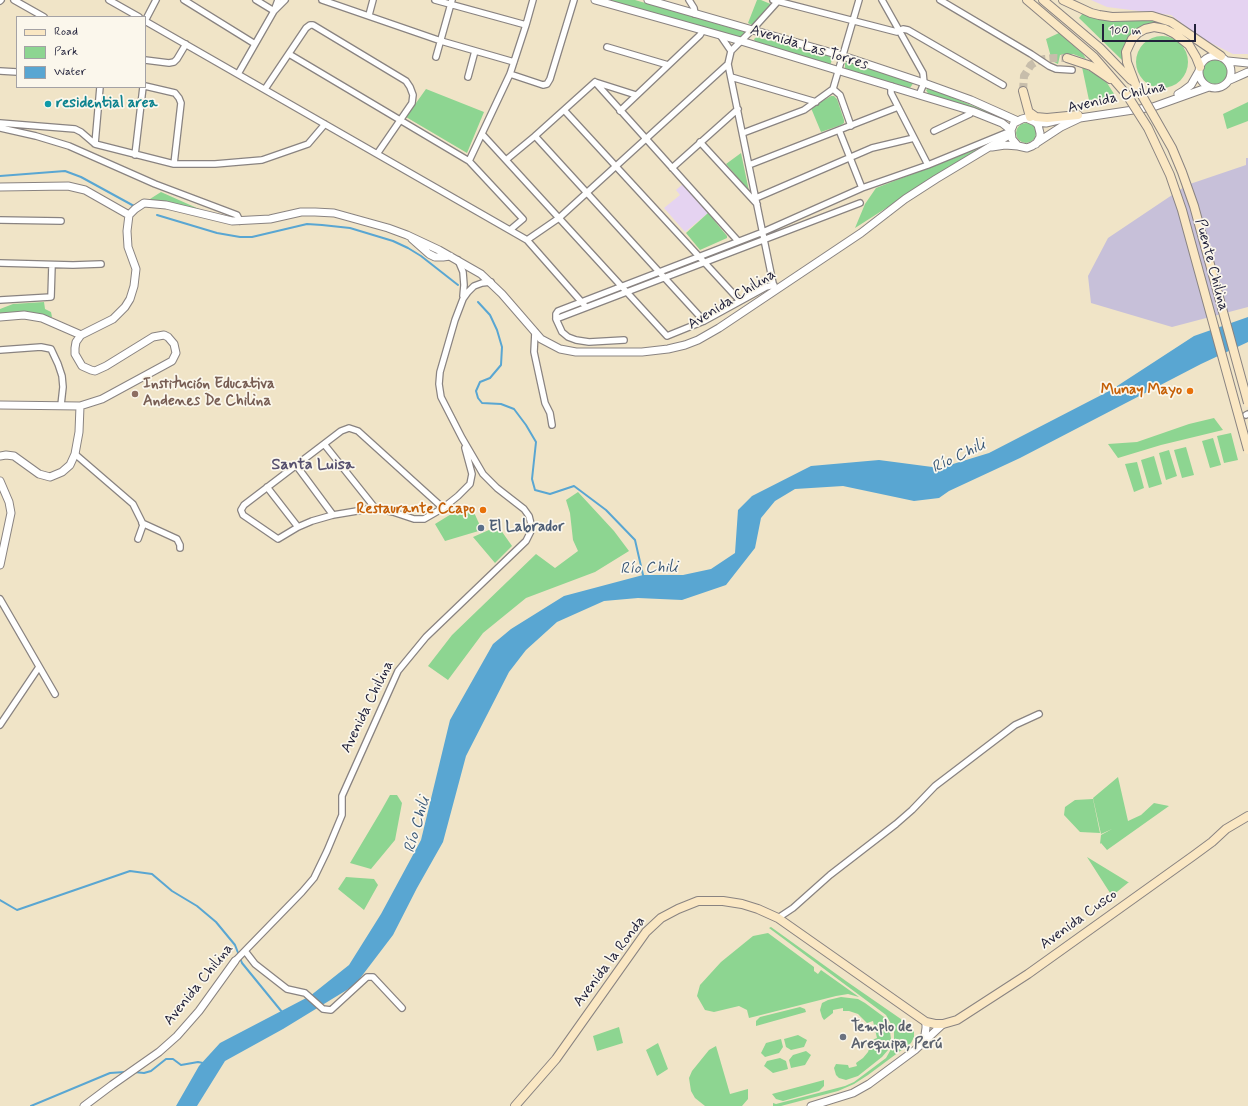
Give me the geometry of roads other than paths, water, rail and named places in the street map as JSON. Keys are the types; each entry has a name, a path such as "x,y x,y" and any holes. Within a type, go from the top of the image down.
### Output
{"main road":[{"name":"Avenida Chilina","path":"1027,0 1094,57 1127,95"},
{"name":"Avenida Chilina","path":"1043,0 1100,48 1138,89"},
{"path":"1064,0 1091,13 1099,15 1112,17 1152,16 1171,22 1224,59"},
{"path":"1138,89 1127,62 1126,52 1132,39 1145,29 1154,27 1165,29 1175,34 1189,45 1196,57 1199,69"},
{"path":"1068,58 1091,66 1122,88"},
{"name":"Puente Chilina","path":"1138,89 1168,141 1182,172 1194,206 1248,403"},
{"path":"1023,91 1031,118 1078,115"},
{"name":"Puente Chilina","path":"1127,95 1148,128 1170,175 1182,210 1248,450"},
{"name":"Avenida Cusco","path":"943,1024 956,1020 1028,974 1194,856 1226,829 1248,816"},
{"name":"Avenida la Ronda","path":"515,1106 556,1058 646,932 661,918 698,901 722,901 742,904 778,918 926,1022 943,1024"}],"street":[{"path":"14,0 42,16"},
{"path":"109,0 137,16"},
{"path":"146,19 156,0"},
{"path":"184,0 255,44"},
{"path":"256,0 274,11"},
{"path":"238,74 274,11 278,0"},
{"path":"274,11 285,0"},
{"path":"322,0 441,41 514,62"},
{"path":"369,15 373,0"},
{"path":"435,0 451,2 526,25"},
{"path":"469,161 510,74 533,0"},
{"path":"510,74 543,85 547,84 550,80 574,0"},
{"name":"Avenida Las Torres","path":"595,0 741,41 972,111 1002,123 1011,132"},
{"name":"Avenida Las Torres","path":"648,0 843,56 971,100 1018,120"},
{"path":"689,0 696,14"},
{"path":"482,134 667,336 704,321 766,287 774,288 728,64 731,51 752,30 776,0 896,32 900,32 904,29 908,30 1003,85"},
{"path":"743,132 804,110 834,89 859,0"},
{"path":"882,0 923,73 924,83 919,95"},
{"path":"940,0 1049,66 1056,69 1072,70"},
{"path":"436,57 451,2"},
{"path":"146,22 527,240 586,307"},
{"path":"265,89 306,28 310,25 320,29 406,81 410,87 413,95 412,103 376,154"},
{"path":"620,110 700,35 703,30"},
{"path":"720,35 731,51"},
{"path":"146,60 168,63 174,62 178,59 186,44"},
{"path":"607,47 668,65"},
{"path":"468,77 475,51"},
{"path":"289,54 469,161 523,220 510,230"},
{"path":"1248,63 1210,56 1202,63 1199,69 1200,79 1209,87 1219,88 1227,84 1230,80 1248,72"},
{"path":"1224,59 1232,70 1230,80"},
{"path":"527,240 559,218 728,64"},
{"name":"Avenida Chilina","path":"1078,115 1151,104 1160,101 1183,91 1192,85 1199,69"},
{"path":"0,71 16,72"},
{"path":"731,77 816,102"},
{"path":"595,82 636,95"},
{"path":"506,160 595,82"},
{"path":"595,82 738,241"},
{"path":"892,86 891,93 928,165"},
{"path":"146,87 175,94 181,103 174,164"},
{"name":"Avenida Chilina","path":"1036,144 1061,127 1080,118 1153,107 1209,87"},
{"path":"95,144 100,88"},
{"path":"135,156 144,88"},
{"path":"834,89 840,95 851,126"},
{"path":"749,165 898,108"},
{"path":"672,168 738,109"},
{"path":"564,110 740,301"},
{"path":"934,130 970,114 972,111"},
{"path":"1031,118 1038,125 1040,133 1038,140 1036,144 1027,148 1018,146 1012,139 1012,126 1018,120 1031,118"},
{"path":"0,123 75,129 95,144 135,156 174,164 215,164 262,160 308,144 325,124"},
{"path":"0,128 36,136 69,146 155,184 237,214 240,221"},
{"path":"839,130 862,188"},
{"path":"624,340 590,342 568,337 562,332 556,319 556,314 558,311 763,232 862,188 928,165 1011,132"},
{"name":"Avenida Chilina","path":"84,1106 159,1052 177,1036 199,1011 235,961 314,878 342,815 342,796 398,671 426,637 526,541 531,531 531,524 526,513 512,499 497,488 484,474 462,438 441,397 439,384 440,372 455,320 463,299 468,292 474,286 490,282 541,339 560,349 576,352 642,352 668,349 685,345 719,328 774,288 861,233 905,199 1011,132"},
{"path":"535,136 704,321"},
{"path":"756,198 872,148 914,138"},
{"path":"700,142 757,204"},
{"name":"Avenida Chilina","path":"988,147 1005,145 1018,146"},
{"path":"0,187 68,186 85,190 129,215"},
{"path":"0,405 80,406 102,399 123,389 172,361 176,353 172,340 168,337 159,335 95,371 82,366 76,354 76,342 81,335 112,319 125,307 130,299 134,286 136,269 128,246 126,231 129,215 144,203 166,205 220,219 240,221 270,219 301,212 334,213 388,228 407,235 458,260 482,274 490,282"},
{"path":"556,319 860,203"},
{"path":"0,220 61,221"},
{"name":"Avenida Chilina","path":"458,260 463,272 463,299"},
{"path":"0,263 52,265 101,264"},
{"path":"0,300 52,297 52,265"},
{"path":"0,317 24,315 42,318 81,335"},
{"path":"535,332 534,352 545,403 550,413 552,425"},
{"path":"0,350 41,347 51,349 62,376 63,388 61,405"},
{"path":"0,456 14,456 39,474 50,477 62,472 70,465 75,454 79,432 80,406"},
{"path":"443,508 358,431 345,428 244,505 242,513 278,539 298,527 312,521 332,515 375,508 419,520 429,517 443,508 458,496 470,484 472,474 462,438"},
{"path":"324,444 375,508"},
{"path":"75,454 133,504 143,525 138,539"},
{"path":"296,465 332,515"},
{"path":"0,481 9,502 11,513 0,565"},
{"path":"267,487 298,527"},
{"path":"142,523 177,539 180,548"},
{"path":"0,599 2,607 55,694"},
{"path":"0,725 38,667"},
{"path":"778,918 793,908 830,875 896,824 935,786 1015,725 1039,714"},
{"path":"244,953 255,964 287,989 309,995 323,1009 331,1010 367,977 373,977 402,1008"},
{"path":"924,1041 926,1022"},
{"name":"Avenida Cusco","path":"811,1106 853,1093 869,1084 909,1054 943,1024"}],"water":[{"path":"1248,317 1248,342 1201,364 1020,458 949,491 939,498 914,501 843,486 795,489 775,501 761,518 755,548 726,585 682,600 638,598 604,601 557,622 526,650 509,672 466,756 443,842 393,935 355,985 283,1029 225,1061 197,1106 176,1106 199,1066 220,1043 310,996 349,965 381,914 421,840 450,720 493,644 511,629 564,596 643,575 683,575 711,569 735,553 738,510 752,496 811,466 879,460 940,468 989,453 1111,390 1194,336"}],"waterway":[{"path":"0,176 65,171 81,177 134,206"},
{"path":"157,215 217,233 240,237 252,237 307,224 350,228 393,241 408,248 421,256 458,285"},
{"name":"Río Chili","path":"478,302 490,315 497,330 502,347 501,365 490,378 480,382 476,391 478,398 482,403 501,404 514,409 526,425 536,442 532,479 535,490 550,494 574,486 606,510 635,540 643,575"},
{"path":"0,900 17,910 130,871 152,874 172,891 197,906 216,922 235,945 242,963 282,1012"},
{"path":"134,1072 144,1073 151,1071 166,1059 173,1059 181,1065 198,1062 203,1063"},
{"path":"31,1106 110,1073 125,1072"}],"tunnel":[{"path":"1023,91 1024,76 1031,65 1044,59 1067,58"}],"place":[{"name":"residential area","path":"48,104"},
{"name":"Munay Mayo","path":"1190,391"},
{"name":"Institución Educativa Andenes De Chilina","path":"135,394"},
{"name":"Restaurante Ccapo","path":"483,510"},
{"name":"El Labrador","path":"481,528"},
{"name":"Templo de Arequipa, Perú","path":"843,1037"}],"district":[{"name":"Santa Luisa","path":"313,466"}]}
